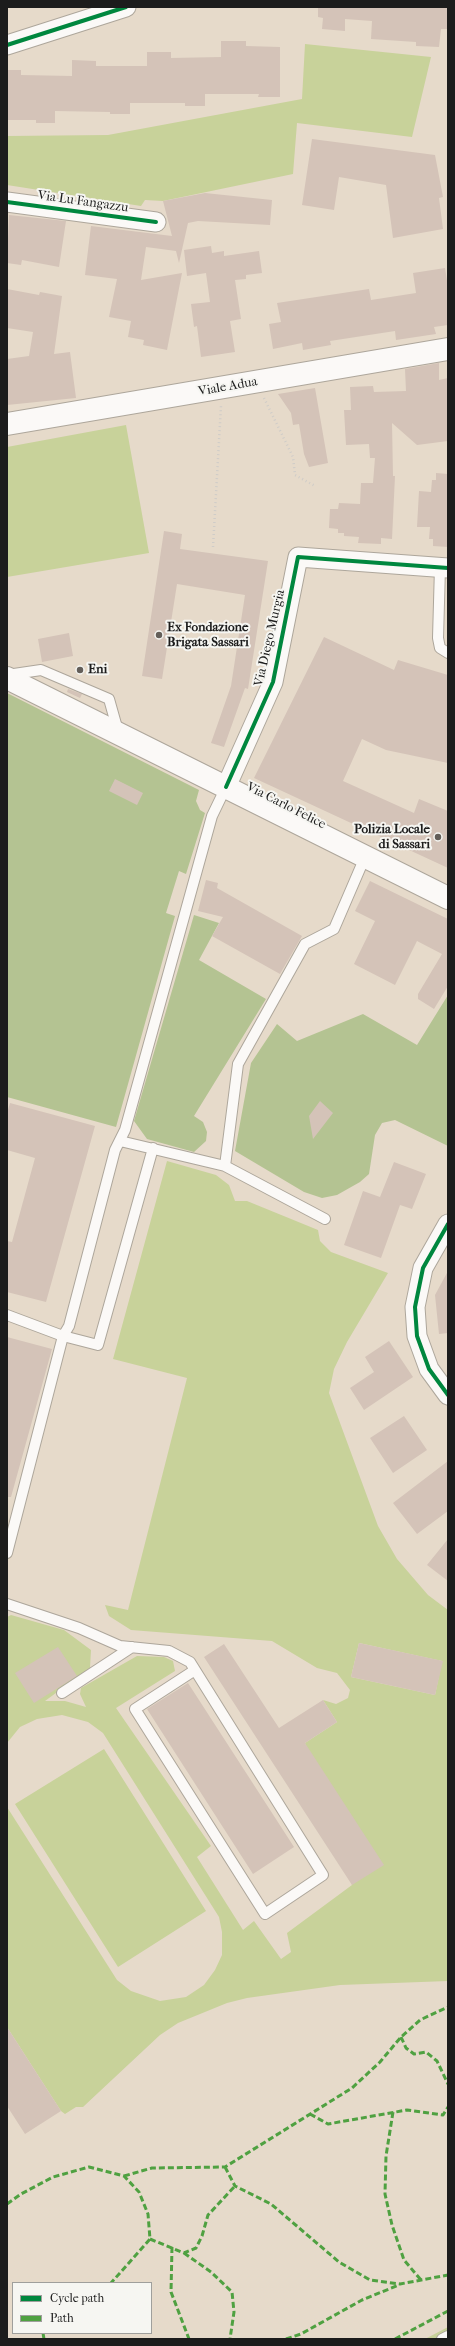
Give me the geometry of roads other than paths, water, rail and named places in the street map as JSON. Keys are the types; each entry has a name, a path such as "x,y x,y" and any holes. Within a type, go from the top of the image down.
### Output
{"main road":[{"name":"Viale Adua","path":"7,424 448,349"},
{"name":"Via Carlo Felice","path":"7,678 448,898"}],"street":[{"path":"7,45 126,7"},
{"name":"Via Lu Fangazzu","path":"7,202 156,222"},
{"name":"Via Diego Murgia","path":"226,787 274,682 298,557 442,572"},
{"path":"448,1224 423,1268 415,1307 417,1336 429,1369 448,1395"}],"lane":[{"path":"442,572 438,604 443,621 440,648 448,653"},
{"path":"7,675 41,670 109,699 119,735"},
{"path":"7,1553 63,1336 68,1326 115,1150 125,1130 212,816 226,787"},
{"path":"225,1166 238,1064 305,944 334,929 365,857"},
{"path":"120,1141 225,1166 325,1219"},
{"path":"7,1315 63,1336 98,1345 153,1148"},
{"path":"7,1604 79,1628 120,1646 169,1651 190,1662 195,1670 323,1875 265,1914 135,1709 195,1670"},
{"path":"62,1693 132,1647"},
{"path":"442,2339 448,2336"}],"place":[{"name":"Ex Fondazione Brigata Sassari","path":"159,635"},
{"name":"Eni","path":"80,670"},
{"name":"Polizia Locale di Sassari","path":"438,837"}]}
